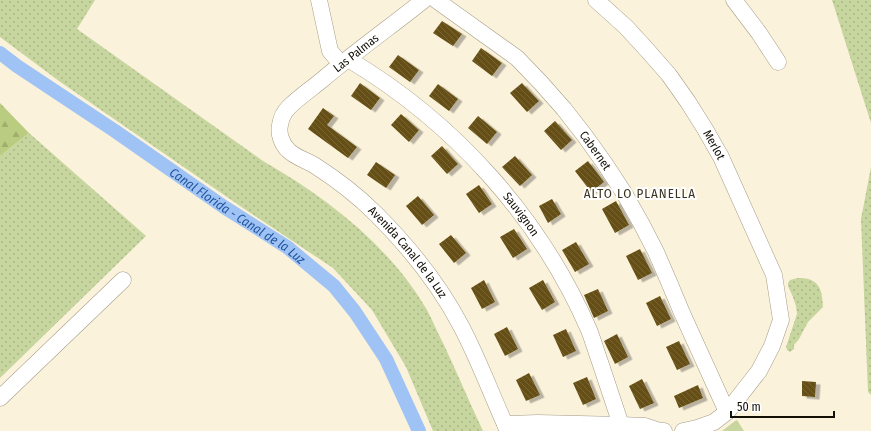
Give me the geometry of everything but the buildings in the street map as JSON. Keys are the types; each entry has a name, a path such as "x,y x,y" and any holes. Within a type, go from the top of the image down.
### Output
{"street":[{"name":"Sauvignon","path":"319,0 330,51 344,62 386,84 455,139 498,184 520,211 558,269 575,300 589,332 621,425"},
{"name":"Las Palmas","path":"290,107 344,62 427,0"},
{"name":"Cabernet","path":"427,0 517,58 564,109 585,136 624,193 641,223 656,252 728,412"},
{"name":"Merlot","path":"596,0 626,27 648,51 688,102 721,157 774,275 781,320 772,346 759,371 728,412"},
{"path":"734,0 778,62"},
{"name":"Avenida Canal de la Luz","path":"290,107 282,117 279,127 280,138 288,151 312,164 353,194 388,226 412,253 447,301 461,326 474,352 506,428"},
{"path":"0,398 123,280"},
{"path":"682,431 714,422 728,412"},
{"path":"506,428 538,423 645,426 664,431"}],"green space":[{"path":"0,0 95,0 77,29 263,161 287,175 333,207 355,225 394,264 412,286 427,310 483,431 433,431 406,367 372,310 333,268 59,81 0,37"},
{"path":"832,0 871,0 871,123"},
{"path":"0,103 29,133 0,156"},
{"path":"29,133 146,236 0,378 0,156"},
{"path":"871,167 871,395 868,392 861,219"},
{"path":"798,278 811,280 818,285 822,294 823,307 808,322 794,345 794,349 790,352 786,347 797,314 796,306 788,283 790,280"},
{"path":"737,420 744,431 722,431 735,421"}],"waterway":[{"name":"Canal Florida - Canal de la Luz","path":"0,53 224,207 287,247 334,286 355,312 386,359 419,431"}],"district":[{"name":"ALTO LO PLANELLA","path":"640,193"}]}
